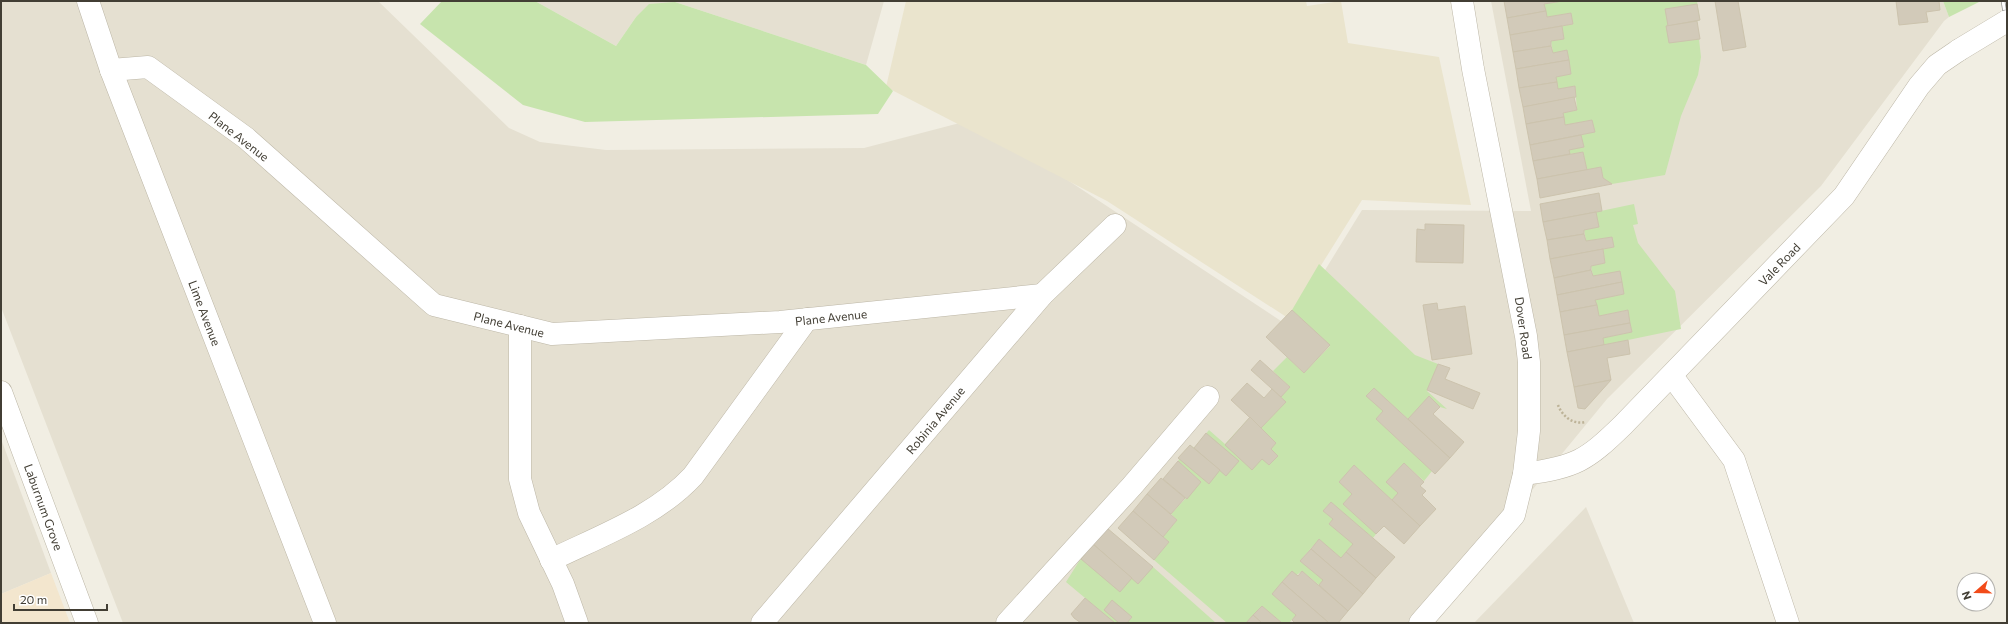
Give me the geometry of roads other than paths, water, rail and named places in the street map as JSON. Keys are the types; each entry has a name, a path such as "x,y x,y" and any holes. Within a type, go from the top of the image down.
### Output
{"street":[{"name":"Lime Avenue","path":"88,1 111,70 325,623"},
{"name":"Dover Road","path":"1420,623 1514,515 1520,499 1530,420 1528,348 1462,1"},
{"name":"Vale Road","path":"1524,474 1569,466 1589,457 1672,376 1844,196 1919,86 1937,65 2007,21"},
{"name":"Plane Avenue","path":"111,70 148,67 240,134 434,306 552,334 807,320 1042,295"},
{"name":"Robinia Avenue","path":"762,623 1042,295 1115,225"},
{"path":"551,560 644,514 685,485 807,320"},
{"path":"520,326 520,479 529,513 563,584 577,623"},
{"path":"1672,376 1734,460 1788,623"},
{"name":"Laburnum Grove","path":"1,392 87,623"},
{"path":"1007,623 1132,486 1208,397"}],"railway":[{"path":"2003,1 2007,26"}]}
